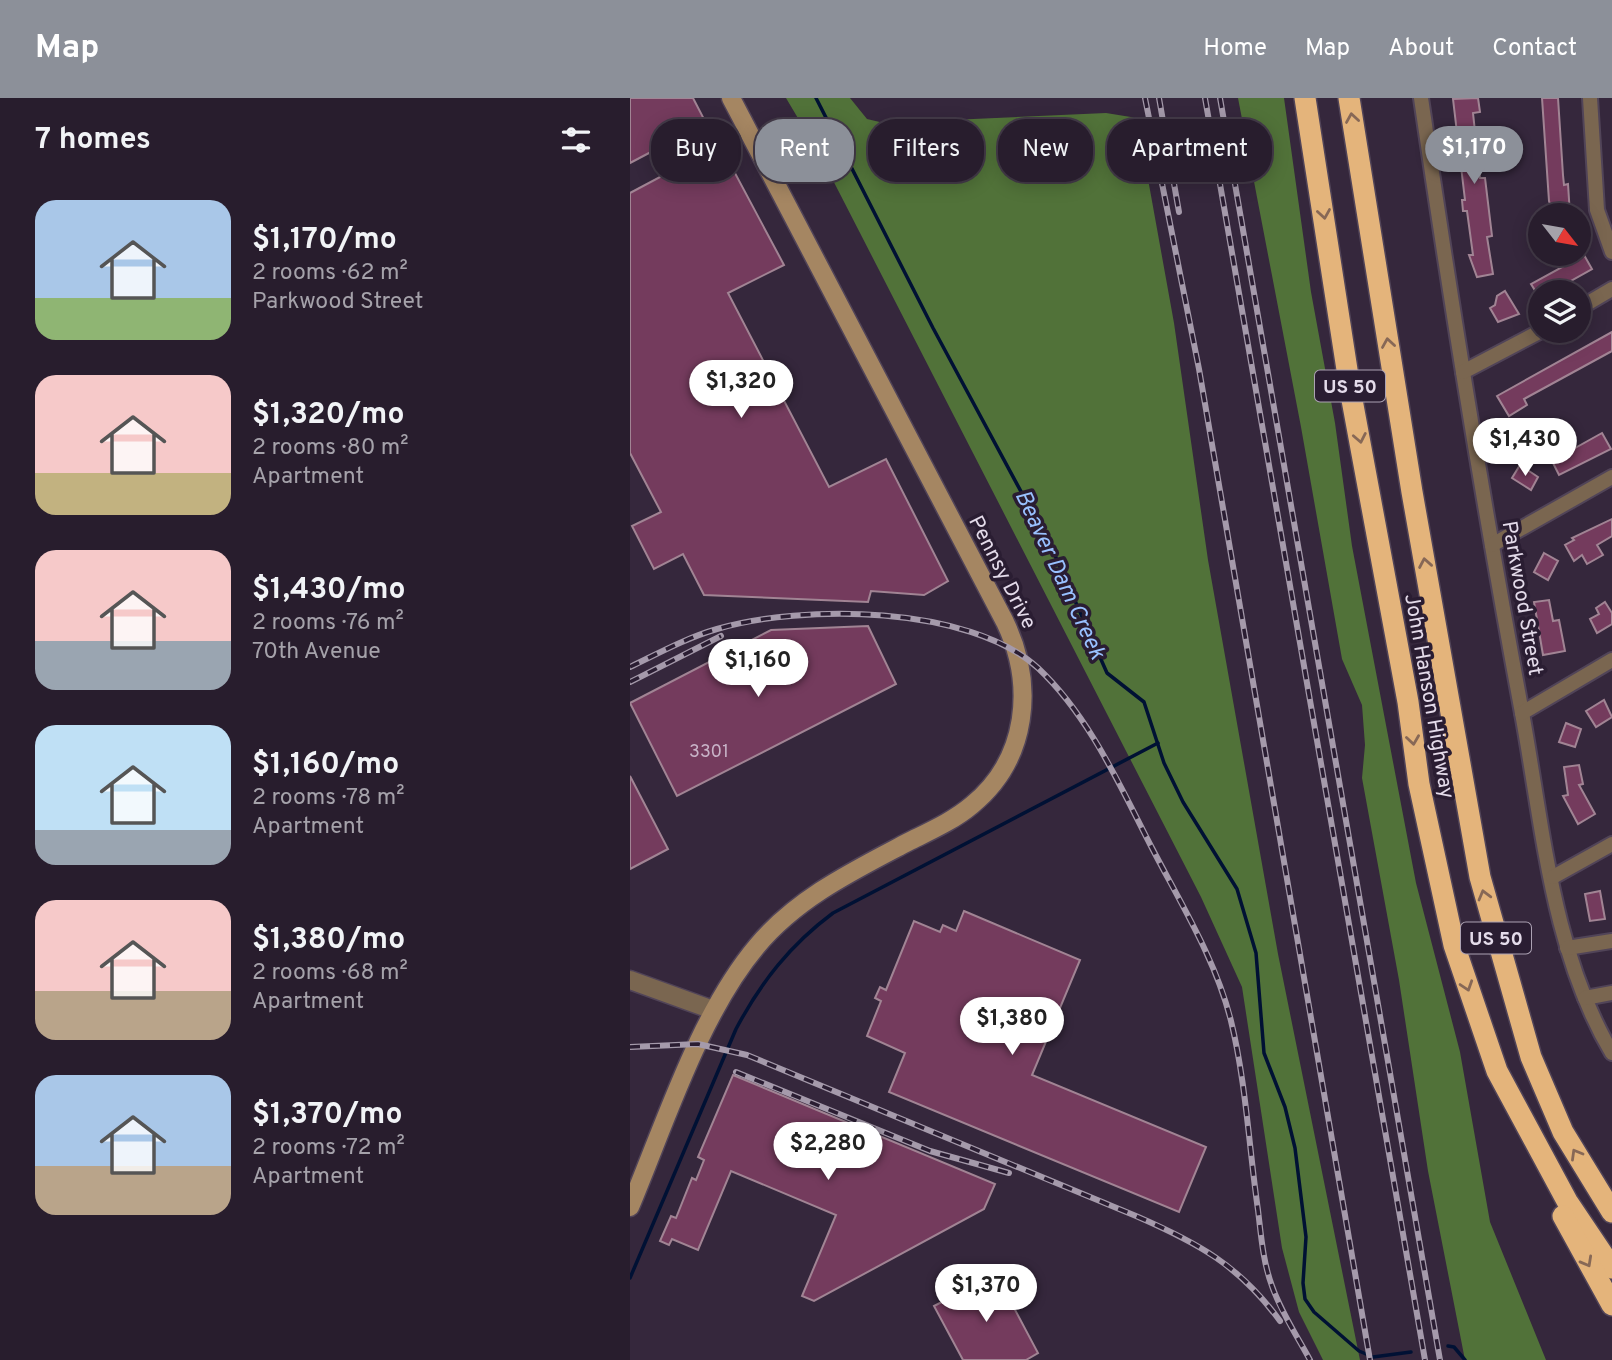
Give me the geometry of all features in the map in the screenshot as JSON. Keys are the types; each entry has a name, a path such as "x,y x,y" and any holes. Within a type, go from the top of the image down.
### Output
{"highway":[{"name":"John Hanson Highway","path":"1305,98 1350,389 1436,872 1473,1006 1497,1071 1567,1201 1612,1268"},
{"name":"John Hanson Highway","path":"1349,98 1412,492 1480,877 1531,1058 1559,1124 1612,1212"},
{"path":"1518,1111 1553,1198 1612,1305"}],"main road":[{"name":"Pennsy Drive","path":"630,1207 713,1010 748,956 797,907 852,871 953,819 978,799 993,783 1012,752 1024,699 1021,666 1005,622 731,98"}],"street":[{"name":"Parkwood Street","path":"1420,98 1492,545 1567,948 1585,998 1612,1053"},
{"path":"1590,98 1597,209 1612,252"},
{"path":"1591,301 1612,289"},
{"path":"1463,372 1528,338"},
{"path":"1492,545 1612,477"},
{"path":"1522,713 1612,660"},
{"path":"1553,877 1612,844"},
{"path":"1567,948 1612,941"},
{"path":"630,980 713,1010"},
{"path":"1585,998 1612,993"}],"green space":[{"path":"786,98 850,98 868,119 868,182 984,182 984,119 973,119 1106,113 1137,118 1107,119 1107,182 1149,182 1174,323 1208,560 1278,954 1360,1360 1323,1360 1299,1312 1282,1248 1242,987 1201,897 834,182 854,182 854,119 798,119"},
{"path":"1238,98 1284,98 1311,292 1335,423 1352,546 1416,883 1460,1052 1490,1222 1546,1360 1465,1360 1428,1171 1399,980 1362,778 1365,745 1362,705 1342,659 1254,182 1272,182 1272,119 1242,119"}],"building":[{"path":"630,98 693,98 704,119 651,119 651,152 630,163"},
{"path":"1478,98 1480,112 1473,113 1480,178 1485,178 1492,236 1487,237 1493,274 1477,277 1469,255 1473,255 1467,211 1463,211 1462,200 1465,200 1453,99"},
{"path":"1542,98 1558,98 1564,185 1568,184 1569,203 1549,201"},
{"path":"651,182 740,182 784,265 728,293 829,487 886,459 948,581 924,595 871,591 868,602 704,595 683,554 654,569 632,526 661,512 630,453 630,193"},
{"path":"1564,266 1590,266 1592,269 1572,280 1538,280"},
{"path":"1505,291 1519,314 1498,322 1490,308 1495,305 1497,296"},
{"path":"1612,332 1612,351 1524,399 1527,405 1509,416 1497,396"},
{"path":"1602,433 1611,449 1559,475 1552,461"},
{"path":"1520,465 1538,477 1531,490 1512,478"},
{"path":"1612,519 1612,536 1597,545 1603,555 1587,564 1582,555 1574,561 1565,545 1574,540 1572,538"},
{"path":"1544,553 1558,561 1548,580 1534,572"},
{"path":"1549,600 1553,621 1559,620 1565,651 1543,655 1534,602"},
{"path":"1605,602 1612,613 1612,624 1597,633 1590,619 1599,614 1596,608"},
{"path":"868,626 896,684 677,796 630,703 771,630"},
{"path":"1604,700 1612,717 1596,727 1586,711"},
{"path":"1566,723 1581,729 1575,747 1559,742"},
{"path":"1579,765 1583,784 1579,785 1595,814 1578,824 1563,796 1568,795 1564,767"},
{"path":"630,776 668,849 630,869"},
{"path":"1600,891 1605,919 1590,921 1585,894"},
{"path":"964,911 1080,960 1032,1075 1206,1147 1179,1212 889,1092 905,1053 867,1036 881,1001 875,998 880,987 886,990 914,921 940,932 943,925 956,931"},
{"path":"733,1075 995,1184 984,1209 814,1301 802,1296 836,1215 731,1171 698,1250 672,1239 669,1245 660,1241 671,1216 676,1218 692,1178 696,1180 704,1160 698,1157"},
{"path":"996,1274 1038,1353 1026,1360 963,1360 934,1306"}],"waterway":[{"name":"Beaver Dam Creek","path":"816,98 933,328 1053,551 1107,673 1144,702 1164,763 1183,802 1237,889 1256,953 1264,1053 1285,1107 1295,1148 1306,1237 1303,1283 1305,1299 1314,1312 1359,1351 1373,1357 1411,1352"},
{"path":"630,1278 736,1029 766,980 790,951 833,913 1158,743"},
{"name":"Beaver Dam Creek","path":"1448,1346 1454,1347 1465,1360"}],"railway":[{"path":"1145,98 1199,369 1370,1360"},
{"path":"1159,98 1179,212"},
{"path":"1205,98 1425,1360"},
{"path":"1220,98 1440,1360"},
{"path":"630,667 683,641 752,621 838,614 884,616 929,621 971,632 1008,647 1038,668 1057,687 1088,730 1116,777 1197,933 1216,976 1231,1021 1240,1068 1266,1268 1280,1305 1310,1360"},
{"path":"630,682 721,636"},
{"path":"630,1047 698,1044 747,1055 1136,1216 1198,1246 1233,1270 1280,1321"},
{"path":"736,1072 930,1151 1009,1173"}]}
